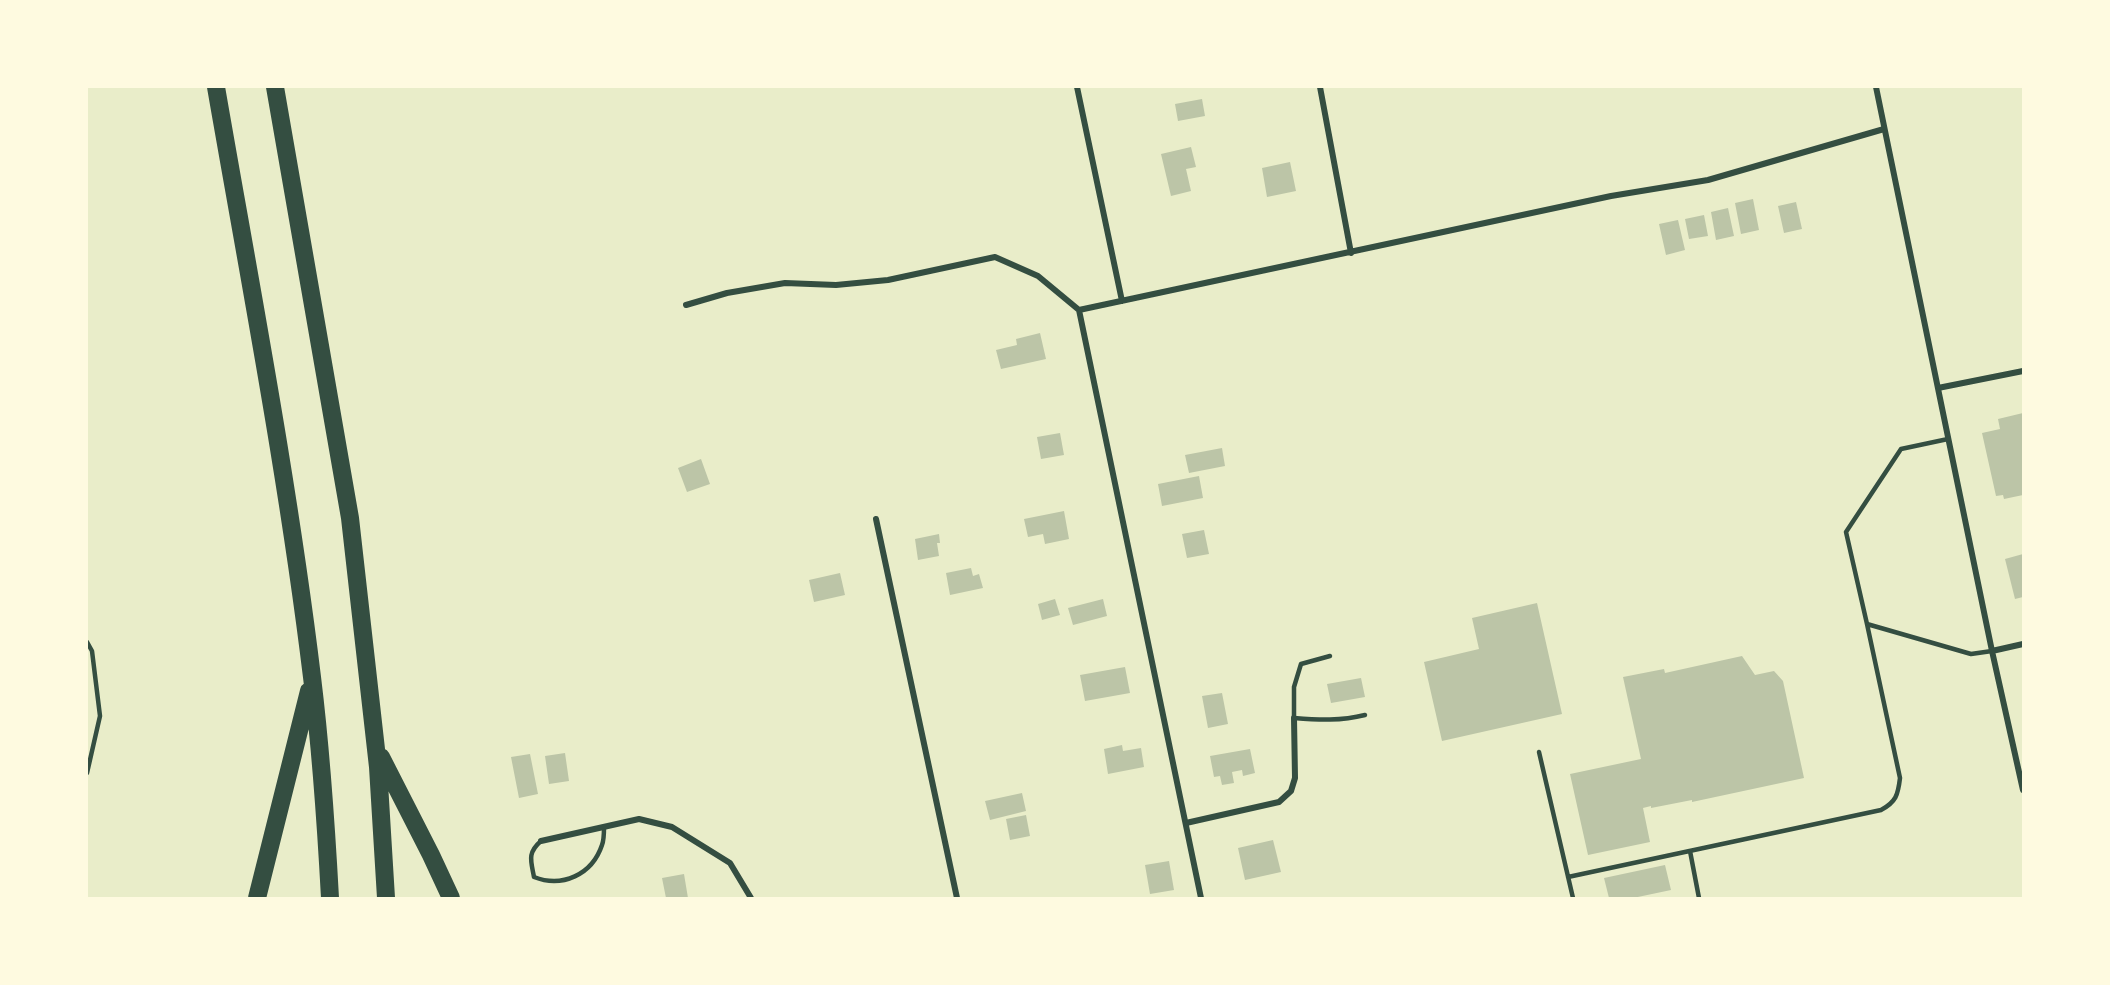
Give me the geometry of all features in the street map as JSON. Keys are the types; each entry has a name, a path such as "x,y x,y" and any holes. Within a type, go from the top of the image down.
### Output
{"highway":[{"path":"216,87 292,528 312,678 324,801 330,898"},
{"path":"274,87 350,518 376,748 386,898"},
{"path":"257,898 312,678"},
{"path":"376,748 451,898"}],"street":[{"path":"1077,87 1122,301"},
{"path":"1320,87 1351,253"},
{"path":"1876,87 1992,651 2023,790"},
{"path":"1079,310 1611,196 1708,180 1884,129"},
{"path":"686,305 727,293 785,283 836,285 888,280 995,257 1038,276 1079,310 1202,898"},
{"path":"1938,388 2023,371"},
{"path":"876,519 957,898"},
{"path":"1992,651 2023,644"},
{"path":"1186,823 1279,801 1291,791 1295,778 1296,760 1294,717"},
{"path":"541,841 639,819 672,827 730,863 751,898"}],"lane":[{"path":"1568,877 1881,810 1892,804 1898,795 1900,778 1846,532 1901,449 1948,439"},
{"path":"1867,624 1971,654 1992,651"},
{"path":"87,642 92,651 100,717 87,773"},
{"path":"1330,656 1301,664 1294,687 1294,717 1322,721 1365,715"},
{"path":"1539,752 1573,898"},
{"path":"541,841 533,848 530,859 534,878 555,883 582,873 595,860 602,845 604,827"},
{"path":"1690,851 1699,898"}],"building":[{"path":"1202,99 1205,116 1178,121 1175,104"},
{"path":"1191,147 1196,167 1186,169 1191,191 1171,196 1161,154"},
{"path":"1290,162 1296,191 1267,197 1262,168"},
{"path":"1753,199 1759,230 1741,234 1735,203"},
{"path":"1796,202 1802,229 1784,233 1778,206"},
{"path":"1728,208 1734,236 1716,240 1711,212"},
{"path":"1704,215 1708,236 1689,239 1685,219"},
{"path":"1678,220 1685,250 1666,255 1659,224"},
{"path":"1040,333 1046,359 1001,369 996,350 1017,345 1016,339"},
{"path":"2023,413 2023,495 2004,499 2003,495 1996,496 1982,433 2000,429 1998,419"},
{"path":"1060,433 1064,455 1041,459 1037,437"},
{"path":"1222,448 1225,466 1189,473 1185,455"},
{"path":"701,459 710,484 687,492 678,468"},
{"path":"1199,476 1203,498 1162,506 1158,484"},
{"path":"1064,511 1069,539 1045,544 1043,534 1028,537 1024,519"},
{"path":"1204,530 1209,554 1187,558 1182,534"},
{"path":"939,534 940,543 937,543 939,556 918,560 915,539"},
{"path":"2023,554 2023,597 2015,599 2005,559"},
{"path":"971,568 973,576 979,574 983,588 950,595 946,573"},
{"path":"840,573 845,595 814,602 809,580"},
{"path":"1055,599 1060,615 1042,620 1038,604"},
{"path":"1103,599 1107,616 1073,625 1068,608"},
{"path":"1537,603 1562,714 1442,741 1424,662 1479,649 1472,618"},
{"path":"1742,656 1755,675 1774,671 1783,681 1804,778 1692,802 1692,800 1643,808 1650,842 1588,855 1570,774 1641,759 1623,677 1664,669 1665,673"},
{"path":"1125,667 1130,693 1085,701 1080,675"},
{"path":"1361,678 1365,697 1331,703 1327,684"},
{"path":"1222,693 1228,724 1208,728 1202,696"},
{"path":"1122,745 1123,751 1141,748 1144,767 1108,774 1104,749"},
{"path":"1250,749 1255,773 1243,776 1242,770 1232,772 1234,783 1222,785 1220,776 1214,777 1210,756"},
{"path":"565,753 569,781 549,784 545,756"},
{"path":"530,754 538,794 519,798 511,757"},
{"path":"1022,793 1026,811 990,820 985,801"},
{"path":"1026,815 1030,836 1010,840 1006,819"},
{"path":"1273,840 1281,872 1245,880 1238,848"},
{"path":"1169,861 1174,890 1150,894 1145,865"},
{"path":"1665,865 1671,890 1633,898 1609,898 1604,878"},
{"path":"684,874 688,898 666,898 662,878"}]}
